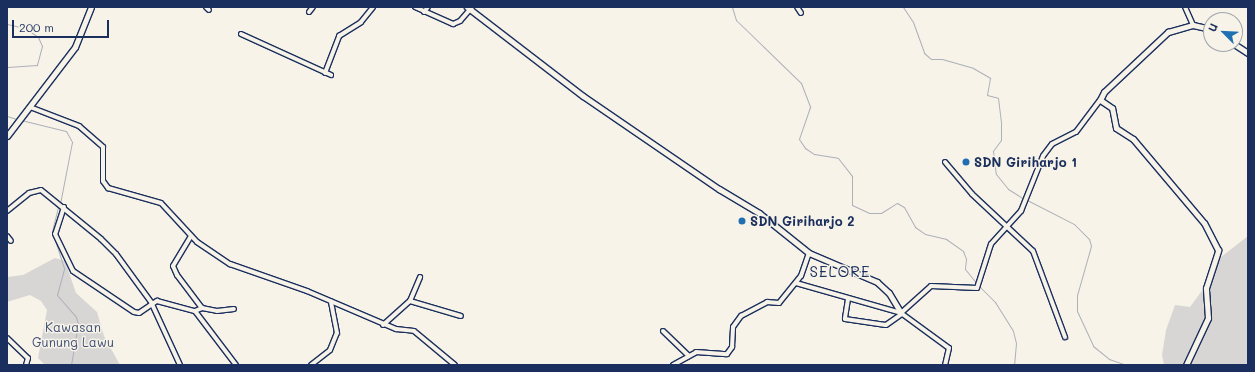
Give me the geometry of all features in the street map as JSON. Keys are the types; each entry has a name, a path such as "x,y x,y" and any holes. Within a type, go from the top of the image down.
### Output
{"street":[{"path":"7,136 75,47 91,7"},
{"path":"309,12 313,7"},
{"path":"325,73 338,36 361,22 373,7"},
{"path":"415,7 453,24 470,8 583,96 719,189 759,213 809,253 877,282 889,293 901,314"},
{"path":"424,12 428,7"},
{"path":"796,7 801,12"},
{"path":"1185,7 1193,25"},
{"path":"848,299 845,319 886,325 901,314 930,286 977,288 981,284 991,244 1024,203 1047,150 1076,132 1100,100 1104,92 1163,36 1179,27 1193,25 1203,27"},
{"path":"241,34 331,76"},
{"path":"1100,100 1112,108 1116,128 1133,139 1204,223 1218,250 1206,288 1208,318 1186,365"},
{"path":"30,107 65,118 85,130 104,147 104,185 118,192 161,203 191,236 230,264 331,302 383,325 414,331 455,365"},
{"path":"945,162 972,194 1033,251 1066,337"},
{"path":"8,208 38,190 58,201 116,254 151,302 180,365"},
{"path":"63,206 55,234 75,273 134,312 141,312 151,302 157,301 195,311 202,308 217,311 234,309"},
{"path":"7,236 11,241"},
{"path":"191,236 174,266 176,275 202,308"},
{"path":"673,365 688,355 703,351 727,354 732,347 733,327 741,316 767,302 779,303 796,283 809,253"},
{"path":"383,325 410,301 420,277"},
{"path":"796,283 901,314 949,348 945,365"},
{"path":"410,301 461,316"},
{"path":"311,365 330,350 337,333 331,302"},
{"path":"195,311 236,365"},
{"path":"663,331 688,355"},
{"path":"7,338 28,358 26,365"}],"green space":[{"path":"1248,236 1248,365 1164,365 1162,355 1166,330 1175,305 1190,307 1209,281 1221,257"},
{"name":"Kawasan Gunung Lawu","path":"55,258 65,261 76,293 97,312 104,336 120,365 45,365 38,358 47,310 41,301 30,295 7,302 7,277 23,275"}],"waterway":[{"path":"732,7 736,20 801,83 810,107 799,139 805,148 814,154 838,158 852,176 852,205 869,213 881,213 897,203 904,207 915,227 925,234 946,239 963,251 966,259 965,269 977,284"},
{"path":"903,7 913,22 924,53 931,59 942,59 973,68 990,78 987,95 998,98 1001,124 1001,140 993,151 996,174 1008,189 1024,199"},
{"path":"7,24 25,28 38,37 42,46 37,65 7,67"},
{"path":"7,116 16,119"},
{"path":"21,120 66,131 72,142 60,204"},
{"path":"1027,200 1074,224 1089,239 1091,246 1077,295 1077,311 1093,346 1109,359 1126,365"},
{"path":"58,207 52,231 64,269 57,295 76,317 78,324 71,365"},
{"path":"979,286 995,302 1013,331 1016,343 1014,365"}],"place":[{"name":"SDN Giriharjo 1","path":"966,162"},
{"name":"SDN Giriharjo 2","path":"742,221"}],"district":[{"name":"SELORE","path":"840,272"}]}
